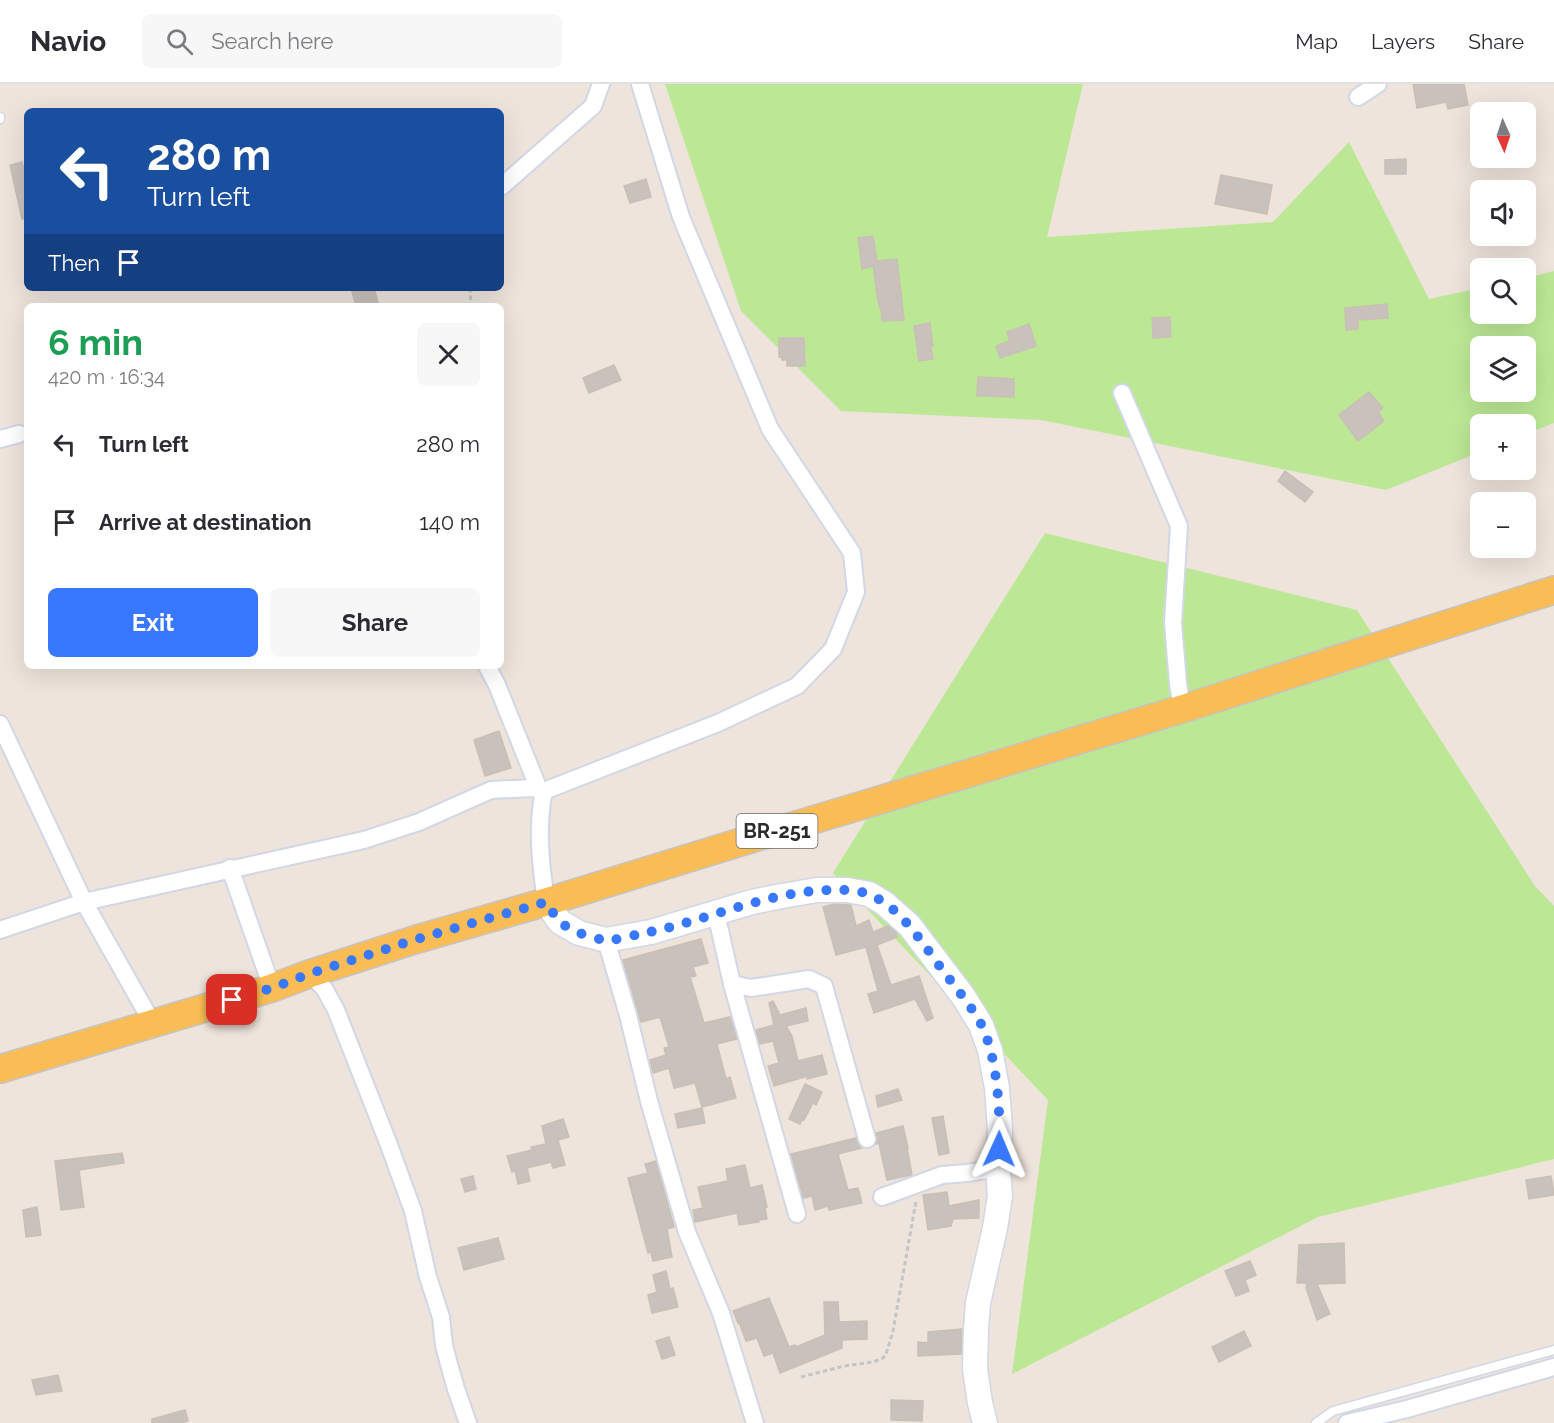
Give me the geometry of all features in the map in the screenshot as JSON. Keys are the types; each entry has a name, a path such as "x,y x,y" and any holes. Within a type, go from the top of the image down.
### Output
{"main road":[{"name":"BR-251","path":"0,1069 272,988 414,940 1182,709 1554,590"}],"street":[{"path":"504,184 592,106 602,84"},
{"path":"0,930 84,902 364,840 419,822 491,790 539,789 718,723 797,686 833,649 856,592 852,553 770,429 681,217 640,84"},
{"path":"1358,97 1378,84"},
{"path":"1122,393 1179,526 1173,623 1182,709"},
{"path":"0,440 19,434"},
{"path":"489,669 539,789 542,801 540,855 546,902 560,922 579,933 606,940 651,932 752,902 817,890 847,890 868,894 885,903 909,925 963,996 981,1025 990,1050 997,1088 1000,1130 998,1168 1000,1196 978,1303 976,1329 975,1369 985,1423"},
{"path":"0,724 84,902 153,1024"},
{"path":"230,868 272,988"},
{"path":"716,913 732,984 797,1214"},
{"path":"606,940 687,1232 721,1313 754,1423"},
{"path":"309,974 324,988 336,1010 413,1212 428,1277 441,1317 444,1345 468,1423"},
{"path":"732,984 751,988 809,979 824,986 867,1139"},
{"path":"882,1197 942,1175 998,1168"},
{"path":"1347,1423 1407,1409 1554,1367"}],"lane":[{"path":"1316,1423 1333,1411 1554,1350"}],"path":[{"path":"801,1377 844,1366 873,1362 883,1358 886,1354 893,1331 917,1196 924,1182"}],"green space":[{"path":"665,84 1083,84 1047,237 1273,222 1349,142 1429,299 1470,290 1470,324 1536,324 1536,276 1554,271 1554,423 1536,430 1536,414 1470,414 1470,456 1386,490 1041,420 841,411 741,311"},
{"path":"1045,533 1357,610 1535,886 1554,906 1554,1159 1318,1217 1012,1374 1048,1100 833,873"}],"building":[{"path":"1413,84 1464,84 1468,105 1448,109 1446,102 1417,108"},
{"path":"1406,159 1406,174 1385,174 1385,160"},
{"path":"22,162 24,219 22,219 10,165"},
{"path":"1221,175 1272,185 1267,214 1215,204"},
{"path":"646,179 651,197 630,203 624,186"},
{"path":"873,236 877,261 897,259 904,320 882,321 873,266 862,269 858,238"},
{"path":"352,291 375,291 378,303 355,303"},
{"path":"1387,304 1388,318 1358,320 1358,329 1346,330 1345,308"},
{"path":"1170,317 1171,337 1153,338 1152,318"},
{"path":"930,323 933,359 919,361 914,326"},
{"path":"1029,324 1036,346 1000,358 996,346 1010,341 1007,332"},
{"path":"779,338 804,338 805,366 787,366 787,360 779,357"},
{"path":"614,365 621,380 589,393 583,378"},
{"path":"978,377 1014,379 1014,397 977,396"},
{"path":"1369,392 1383,408 1378,412 1384,421 1358,441 1339,415"},
{"path":"1285,471 1313,492 1305,502 1278,481"},
{"path":"499,731 511,768 485,776 474,740"},
{"path":"834,904 851,905 856,926 869,920 873,932 888,926 896,932 897,937 877,945 891,985 919,976 933,1018 927,1021 915,999 874,1013 868,994 878,991 866,947 836,955 823,907"},
{"path":"701,939 708,963 693,967 696,976 690,977 704,1023 730,1017 737,1039 717,1044 726,1079 730,1077 736,1098 702,1107 695,1083 674,1088 669,1068 653,1073 650,1060 666,1055 664,1048 669,1047 660,1017 641,1022 623,960"},
{"path":"773,1001 780,1015 806,1008 808,1021 786,1026 792,1036 798,1061 822,1055 827,1074 807,1079 808,1076 774,1086 768,1066 779,1063 773,1041 760,1044 756,1030 774,1025 769,1003"},
{"path":"805,1084 822,1092 816,1105 813,1103 800,1124 789,1119"},
{"path":"898,1089 902,1100 878,1107 876,1096"},
{"path":"702,1108 705,1123 678,1128 675,1114"},
{"path":"943,1116 949,1153 939,1155 932,1118"},
{"path":"563,1119 569,1137 558,1140 565,1165 553,1168 551,1162 527,1168 530,1181 518,1184 515,1171 512,1172 507,1156 546,1144 542,1126"},
{"path":"903,1126 912,1175 887,1180 879,1143 876,1144 876,1133"},
{"path":"856,1138 862,1148 838,1154 848,1190 858,1188 862,1203 829,1210 828,1206 815,1210 812,1196 803,1198 791,1154"},
{"path":"122,1153 124,1163 79,1170 84,1207 61,1210 55,1161"},
{"path":"656,1161 674,1227 667,1229 672,1257 653,1261 651,1252 648,1253 628,1178 648,1173 645,1164"},
{"path":"745,1165 750,1188 762,1185 767,1219 739,1225 737,1213 695,1222 693,1210 703,1208 698,1187 728,1181 726,1169"},
{"path":"473,1176 476,1189 465,1192 461,1179"},
{"path":"1551,1176 1554,1195 1529,1199 1526,1180"},
{"path":"947,1192 949,1206 979,1200 979,1218 953,1219 951,1226 928,1230 923,1195"},
{"path":"37,1207 41,1235 26,1237 23,1210"},
{"path":"498,1238 504,1259 464,1270 458,1248"},
{"path":"1344,1243 1345,1283 1317,1284 1330,1314 1317,1320 1306,1288 1307,1283 1297,1283 1299,1245"},
{"path":"1250,1261 1256,1275 1245,1280 1249,1291 1236,1296 1225,1271"},
{"path":"666,1271 670,1289 673,1288 678,1307 652,1313 648,1295 657,1292 653,1275"},
{"path":"769,1298 789,1347 795,1345 796,1347 825,1335 824,1302 838,1302 839,1322 867,1321 867,1339 842,1340 842,1348 780,1373 773,1353 764,1356 757,1338 746,1341 733,1311"},
{"path":"962,1329 961,1354 918,1356 918,1342 928,1343 928,1332"},
{"path":"1244,1331 1251,1346 1219,1362 1212,1347"},
{"path":"669,1337 675,1355 662,1359 656,1341"},
{"path":"58,1375 62,1391 36,1395 32,1380"},
{"path":"891,1400 923,1401 922,1421 891,1420"},
{"path":"185,1410 188,1421 152,1423 152,1419"}],"route":[{"path":"232,1000 414,940 546,902 560,922 579,933 606,940 651,932 752,902 782,896 817,890 847,890 868,894 885,903 909,925 963,996 981,1025 990,1050 997,1088 999,1149"}]}
